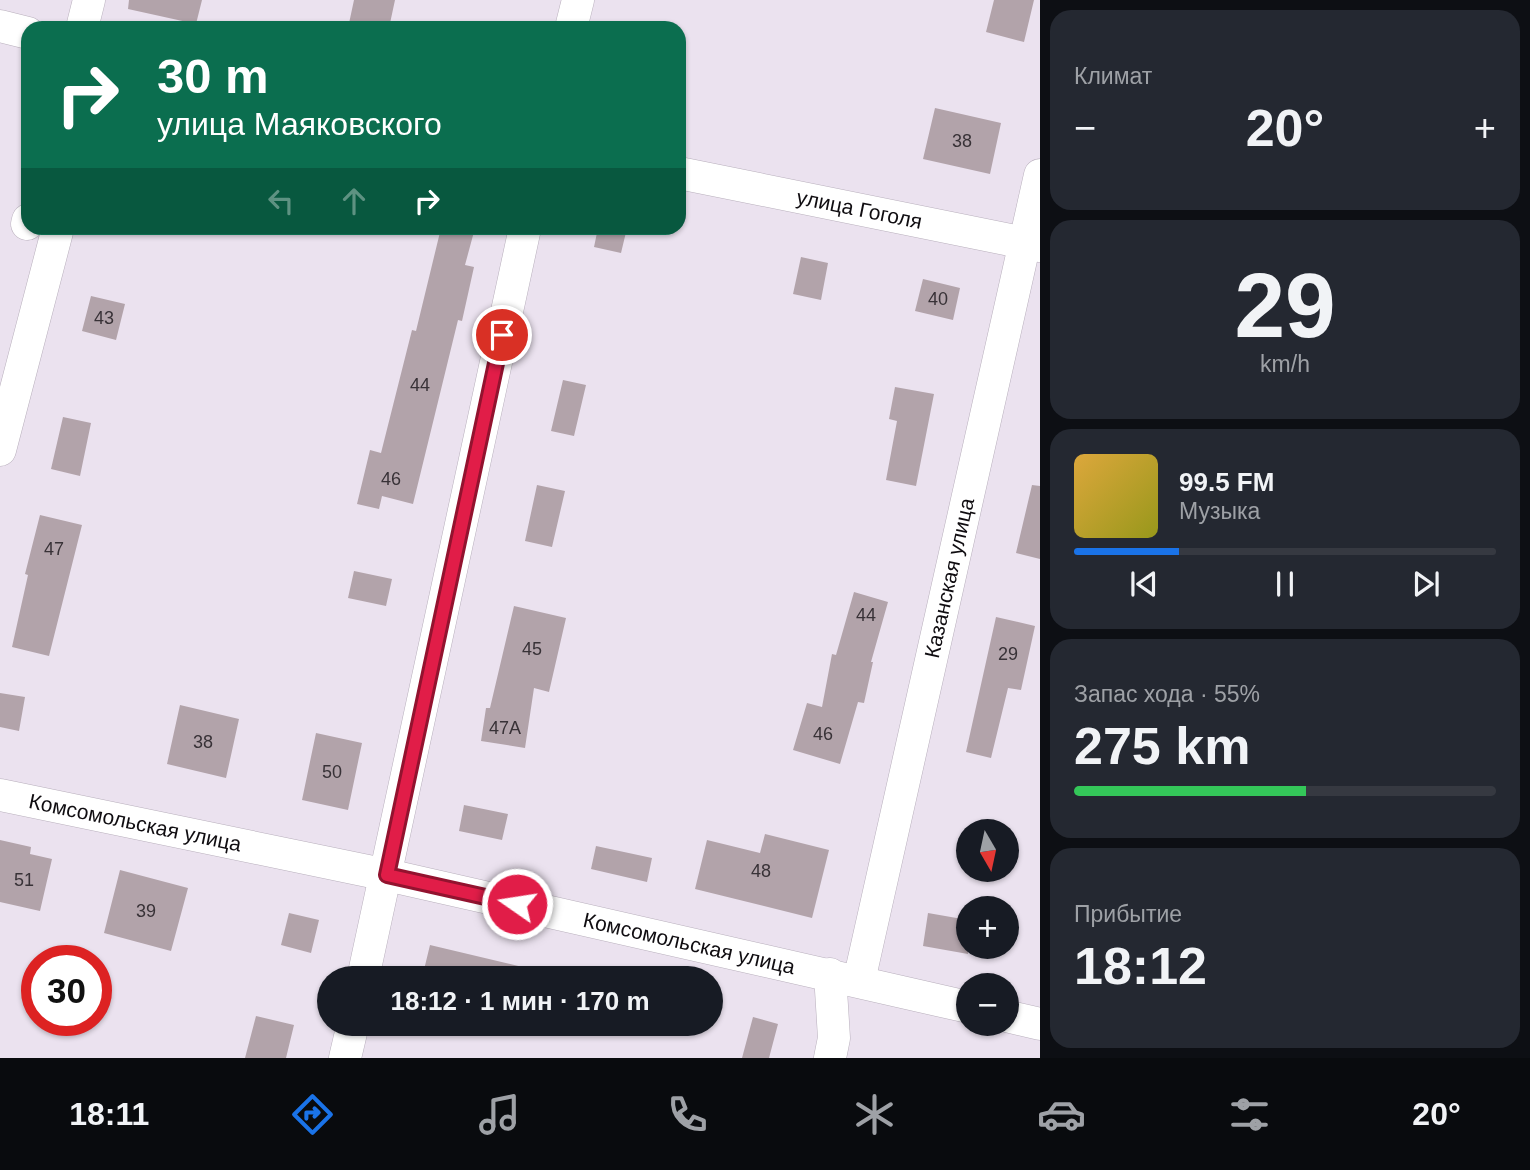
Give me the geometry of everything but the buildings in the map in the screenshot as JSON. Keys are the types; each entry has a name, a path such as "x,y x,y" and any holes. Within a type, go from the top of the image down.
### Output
{"street":[{"path":"84,21 89,0"},
{"path":"573,21 578,0"},
{"path":"0,26 21,31"},
{"name":"улица Гоголя","path":"686,174 1032,244"},
{"name":"Казанская улица","path":"830,1058 845,978 1032,244 1040,174"},
{"path":"1,438 56,235"},
{"path":"366,966 523,235"},
{"name":"Комсомольская улица","path":"0,795 387,875 956,1004"},
{"path":"1019,1019 1040,1024"},
{"path":"345,1058 350,1036"}],"route":[{"path":"502,335 387,875 517,904"}]}
